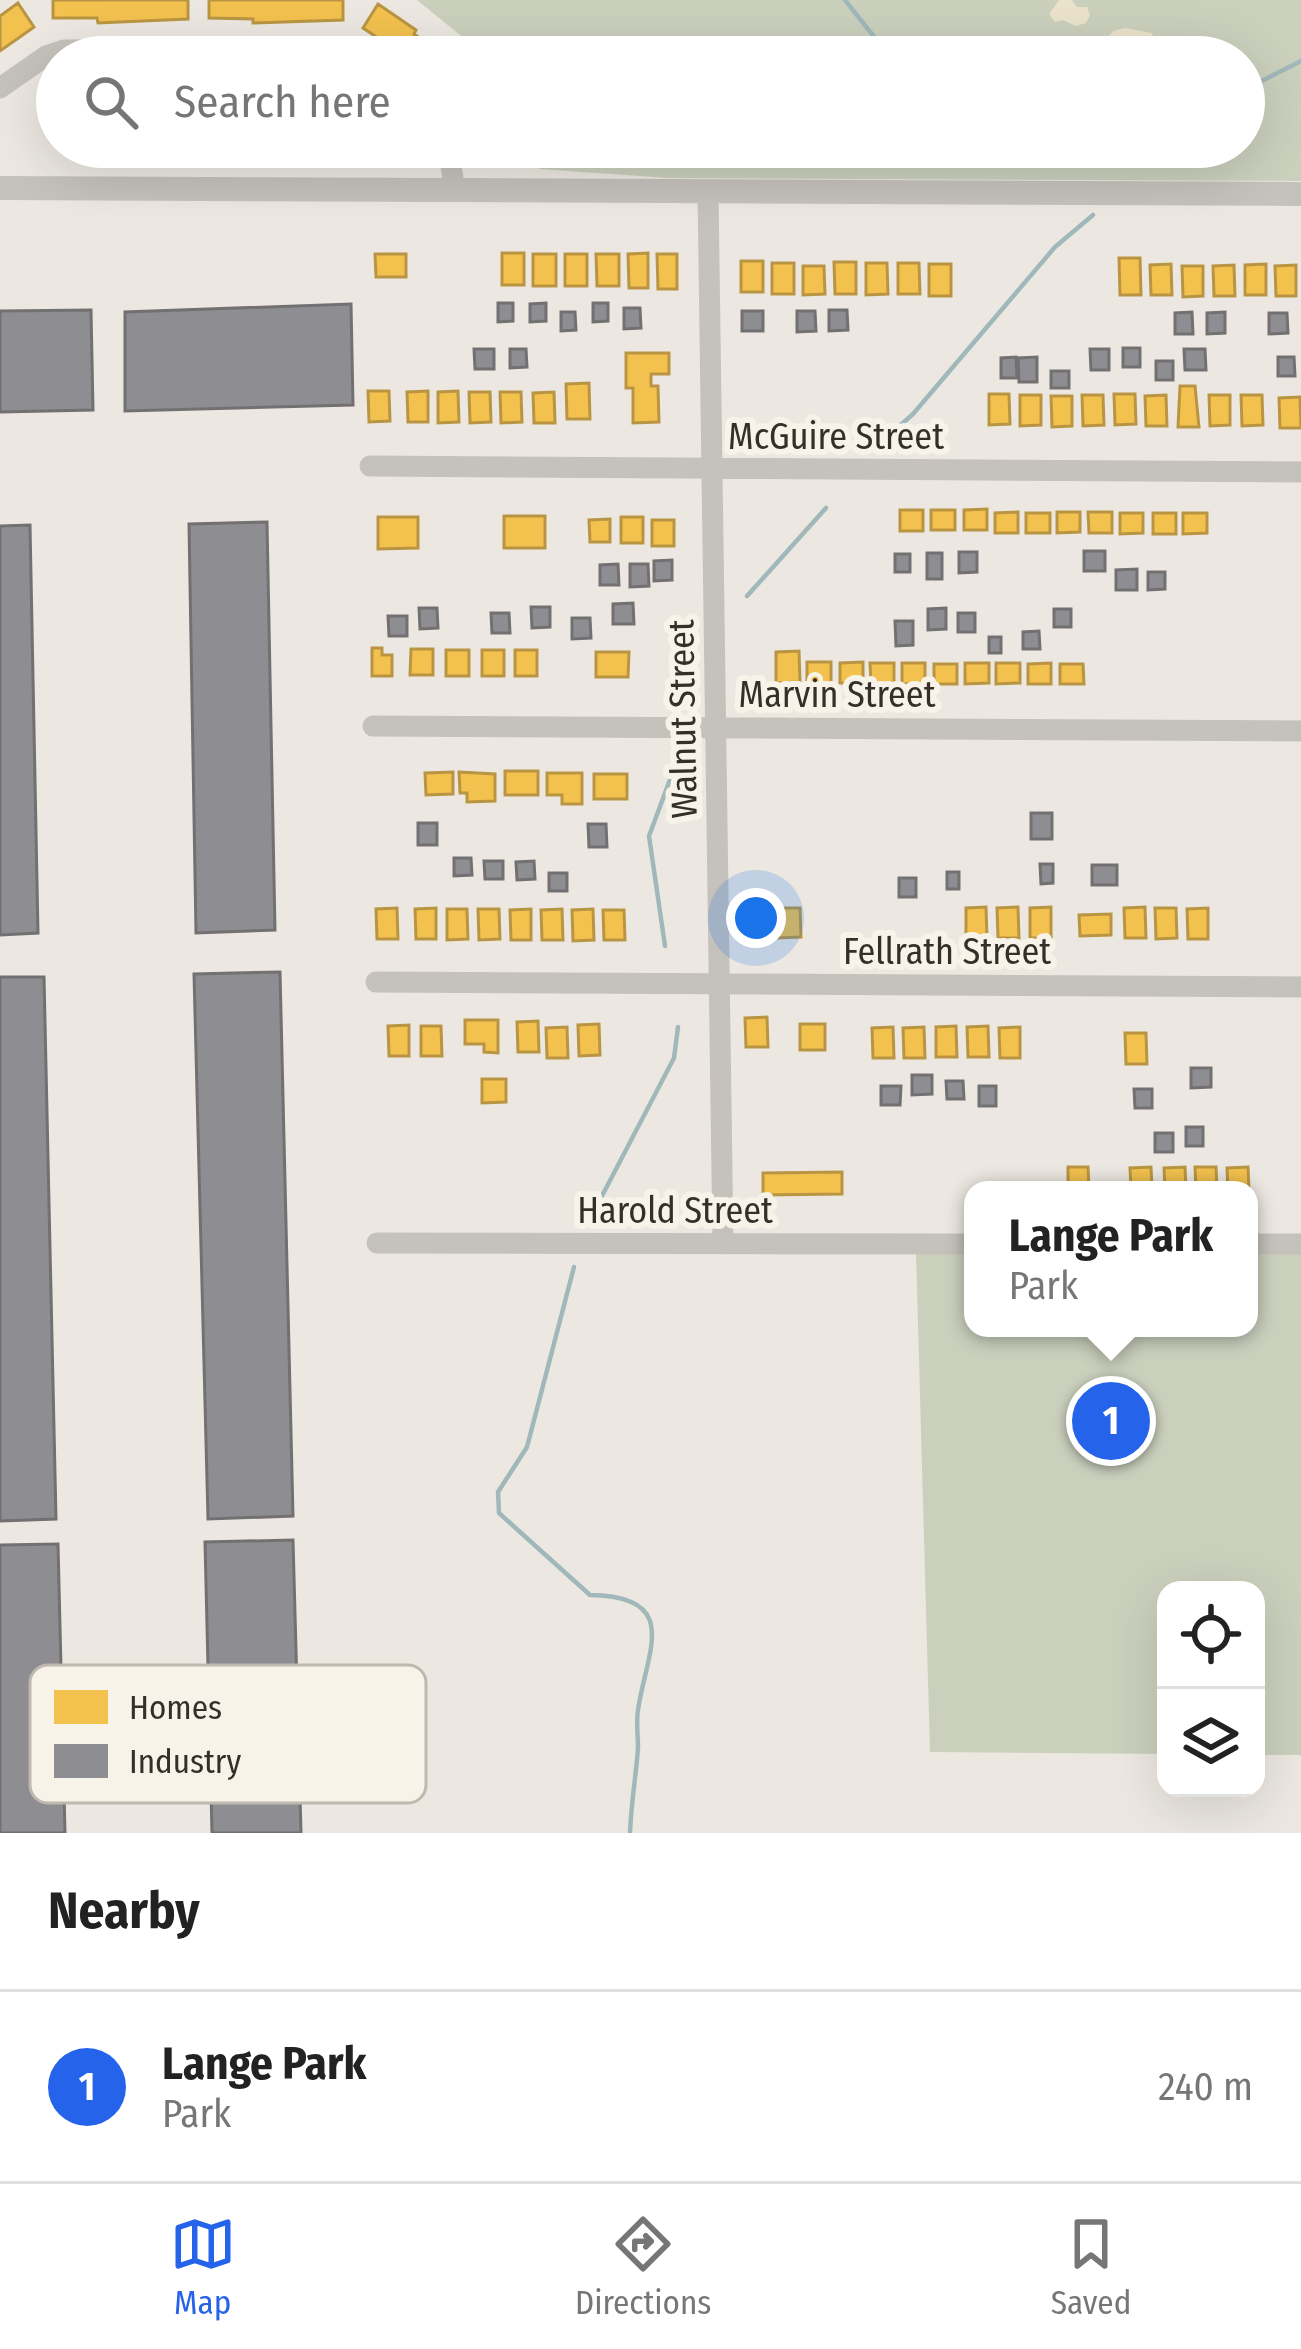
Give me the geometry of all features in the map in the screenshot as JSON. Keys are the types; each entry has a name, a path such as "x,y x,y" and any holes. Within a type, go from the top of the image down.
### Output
{"street":[{"path":"0,88 36,63"},
{"path":"451,168 455,191"},
{"path":"0,188 1301,194"},
{"name":"Walnut Street","path":"708,193 723,1244"},
{"name":"McGuire Street","path":"370,466 1301,472"},
{"name":"Marvin Street","path":"374,725 1301,730"},
{"name":"Fellrath Street","path":"376,982 1301,987"},
{"name":"Harold Street","path":"377,1244 964,1244"},
{"path":"1258,1244 1301,1244"}],"green space":[{"path":"417,0 1301,0 1301,181 668,178 539,169 1265,168 1265,36 461,36"},
{"path":"1258,1251 1301,1251 1301,1755 1265,1755 1265,1581 1157,1581 1157,1754 930,1752 916,1252 964,1252 964,1337 1258,1337"}],"sand":[{"path":"1059,0 1087,7 1086,23 1055,22 1049,14"},
{"path":"1125,28 1153,36 1109,36"}],"building: Homes":[{"path":"53,0 188,0 188,19 98,23 97,18 53,18"},
{"path":"209,0 343,0 343,20 253,23 253,19 209,18"},
{"path":"18,3 34,27 0,51 0,16"},
{"path":"378,4 416,30 417,36 375,36 363,28"},
{"path":"502,253 524,253 524,285 502,285"},
{"path":"648,253 648,288 629,288 628,254"},
{"path":"375,254 406,254 406,277 376,277"},
{"path":"533,254 556,254 556,286 533,286"},
{"path":"565,254 587,254 587,286 565,286"},
{"path":"596,254 619,254 619,286 597,286"},
{"path":"657,254 677,254 677,289 658,289"},
{"path":"1119,258 1140,258 1141,295 1120,295"},
{"path":"741,261 763,261 763,292 741,292"},
{"path":"834,262 856,262 856,294 835,294"},
{"path":"772,263 794,263 794,294 772,294"},
{"path":"866,263 887,263 888,294 866,295"},
{"path":"898,263 919,263 920,294 898,294"},
{"path":"929,264 951,264 951,296 929,296"},
{"path":"1171,264 1172,295 1151,295 1150,265"},
{"path":"1266,264 1266,295 1245,295 1245,265"},
{"path":"1234,265 1235,296 1214,296 1213,266"},
{"path":"1296,265 1296,296 1276,296 1275,266"},
{"path":"803,266 824,266 825,294 803,295"},
{"path":"1182,266 1203,266 1203,296 1183,297"},
{"path":"626,353 669,353 669,374 651,374 651,386 658,386 659,422 633,423"},
{"path":"589,383 590,419 567,419 566,384"},
{"path":"1180,386 1195,386 1199,427 1178,427"},
{"path":"368,391 389,391 390,421 369,422"},
{"path":"428,391 428,422 408,422 407,392"},
{"path":"458,391 459,422 438,423 438,392"},
{"path":"469,392 490,392 491,422 470,423"},
{"path":"500,392 521,392 522,422 501,423"},
{"path":"554,392 555,423 534,423 533,393"},
{"path":"989,394 1009,394 1010,424 989,425"},
{"path":"1114,394 1135,394 1136,424 1115,425"},
{"path":"1020,395 1041,395 1041,425 1020,426"},
{"path":"1082,395 1103,395 1104,425 1083,426"},
{"path":"1166,395 1167,426 1146,426 1145,396"},
{"path":"1209,395 1230,395 1230,425 1210,426"},
{"path":"1241,395 1262,395 1263,425 1242,426"},
{"path":"1051,396 1072,396 1072,426 1052,427"},
{"path":"1300,397 1301,428 1280,428 1279,398"},
{"path":"987,509 987,530 964,530 964,510"},
{"path":"900,510 923,510 923,531 900,531"},
{"path":"931,510 955,510 955,530 931,530"},
{"path":"1018,512 1018,533 995,533 995,513"},
{"path":"1057,512 1080,512 1080,532 1057,533"},
{"path":"1088,512 1112,512 1112,533 1089,533"},
{"path":"1026,513 1050,513 1050,533 1026,533"},
{"path":"1120,513 1143,513 1143,533 1120,534"},
{"path":"1153,513 1176,513 1176,534 1153,534"},
{"path":"1183,513 1207,513 1207,533 1183,534"},
{"path":"504,516 545,516 545,548 504,548"},
{"path":"378,517 418,517 418,548 378,549"},
{"path":"621,517 643,517 643,543 621,543"},
{"path":"610,519 610,542 590,542 589,520"},
{"path":"652,520 674,520 674,546 652,546"},
{"path":"372,648 392,655 392,676 372,676"},
{"path":"411,649 433,649 433,675 410,675"},
{"path":"446,650 469,650 469,676 446,676"},
{"path":"482,650 504,650 504,676 482,676"},
{"path":"515,650 537,650 537,676 515,676"},
{"path":"799,651 800,682 776,683 776,652"},
{"path":"596,652 629,652 628,677 596,677"},
{"path":"807,662 831,662 831,683 807,683"},
{"path":"863,662 863,683 840,683 840,663"},
{"path":"870,663 894,663 894,683 871,684"},
{"path":"902,663 925,663 925,683 902,684"},
{"path":"965,663 989,663 989,683 965,684"},
{"path":"996,663 1020,663 1020,683 996,684"},
{"path":"1051,663 1051,684 1028,684 1028,664"},
{"path":"934,664 957,664 957,684 934,684"},
{"path":"1060,664 1083,664 1084,684 1060,684"},
{"path":"505,771 538,771 538,795 505,795"},
{"path":"453,772 453,794 426,795 425,773"},
{"path":"459,772 495,774 495,801 467,802 467,793 460,793"},
{"path":"547,773 582,773 582,804 562,804 562,795 547,795"},
{"path":"594,774 627,774 627,799 594,799"},
{"path":"986,907 987,938 966,938 966,908"},
{"path":"1018,907 1019,938 998,938 997,908"},
{"path":"1051,907 1051,938 1030,938 1030,908"},
{"path":"1145,907 1146,938 1125,938 1124,908"},
{"path":"397,908 398,939 377,939 376,909"},
{"path":"436,908 436,939 416,939 415,909"},
{"path":"769,908 769,938 747,938 746,909"},
{"path":"778,908 800,908 801,937 778,938"},
{"path":"1155,908 1176,908 1177,938 1156,939"},
{"path":"1208,908 1208,939 1188,939 1187,909"},
{"path":"447,909 467,909 468,939 447,940"},
{"path":"478,909 499,909 500,939 479,940"},
{"path":"531,909 531,940 511,940 510,910"},
{"path":"562,909 563,940 542,940 541,910"},
{"path":"593,909 594,940 573,941 572,910"},
{"path":"603,910 624,910 625,940 604,940"},
{"path":"1111,914 1111,935 1080,936 1079,915"},
{"path":"767,1017 768,1047 746,1047 745,1018"},
{"path":"465,1020 498,1020 498,1053 484,1052 484,1044 465,1044"},
{"path":"538,1021 539,1052 518,1052 517,1022"},
{"path":"599,1024 600,1055 579,1056 578,1025"},
{"path":"800,1024 825,1024 825,1050 800,1050"},
{"path":"409,1025 409,1056 389,1056 388,1026"},
{"path":"421,1026 441,1026 442,1056 421,1056"},
{"path":"956,1026 957,1057 936,1057 936,1027"},
{"path":"988,1026 989,1057 968,1057 967,1027"},
{"path":"567,1027 568,1058 547,1058 546,1028"},
{"path":"893,1027 894,1058 873,1058 872,1028"},
{"path":"924,1027 925,1058 904,1058 903,1028"},
{"path":"1020,1027 1020,1058 1000,1058 999,1028"},
{"path":"1125,1033 1146,1033 1147,1064 1126,1064"},
{"path":"482,1079 506,1079 506,1102 482,1103"},
{"path":"1068,1167 1088,1167 1089,1181 1068,1181"},
{"path":"1151,1167 1152,1181 1131,1181 1130,1168"},
{"path":"1185,1167 1186,1181 1165,1181 1164,1168"},
{"path":"1195,1167 1216,1167 1217,1181 1196,1181"},
{"path":"1248,1167 1249,1181 1228,1181 1227,1168"},
{"path":"842,1172 842,1194 763,1195 763,1173"}],"building: Industry":[{"path":"498,303 513,303 513,321 498,322"},
{"path":"546,303 546,321 530,322 530,304"},
{"path":"593,303 608,303 608,321 593,322"},
{"path":"351,304 353,405 125,411 125,312"},
{"path":"624,308 640,308 641,328 624,329"},
{"path":"91,310 93,410 0,412 0,311"},
{"path":"829,310 847,310 848,330 829,331"},
{"path":"742,311 763,311 763,331 742,331"},
{"path":"797,311 815,311 816,331 797,332"},
{"path":"561,312 575,312 576,330 561,331"},
{"path":"1192,312 1193,334 1175,334 1175,313"},
{"path":"1225,312 1225,333 1207,334 1207,313"},
{"path":"1269,313 1287,313 1288,333 1269,334"},
{"path":"1123,348 1140,348 1140,367 1123,367"},
{"path":"474,349 494,349 494,369 475,369"},
{"path":"510,349 526,349 527,367 510,368"},
{"path":"1090,349 1109,349 1109,370 1091,370"},
{"path":"1184,349 1205,349 1206,370 1185,370"},
{"path":"1016,357 1017,378 1001,378 1001,358"},
{"path":"1037,357 1037,382 1019,382 1018,358"},
{"path":"1278,357 1294,357 1295,376 1278,376"},
{"path":"1156,361 1173,361 1173,380 1156,380"},
{"path":"1051,371 1069,371 1069,388 1051,388"},
{"path":"267,522 275,930 196,933 189,524"},
{"path":"30,525 38,933 0,935 0,526"},
{"path":"1084,551 1105,551 1105,571 1084,571"},
{"path":"959,552 977,552 977,572 959,573"},
{"path":"927,553 942,553 942,579 927,579"},
{"path":"895,554 910,554 910,572 895,572"},
{"path":"672,560 672,580 654,581 654,561"},
{"path":"618,564 619,585 600,585 600,565"},
{"path":"630,564 648,564 649,586 630,587"},
{"path":"1137,569 1137,590 1116,590 1116,570"},
{"path":"1148,572 1165,572 1165,589 1148,590"},
{"path":"633,603 634,624 613,624 613,604"},
{"path":"531,607 550,607 550,627 532,628"},
{"path":"419,608 437,608 438,628 420,629"},
{"path":"946,608 946,629 928,630 928,609"},
{"path":"1054,609 1071,609 1071,627 1054,627"},
{"path":"491,613 509,613 510,633 492,633"},
{"path":"958,613 975,613 975,632 958,632"},
{"path":"388,616 407,616 407,636 389,636"},
{"path":"572,618 590,618 591,638 572,639"},
{"path":"895,621 913,621 913,645 896,646"},
{"path":"1039,631 1040,649 1023,649 1023,632"},
{"path":"989,637 1001,637 1001,653 989,653"},
{"path":"1031,813 1052,813 1052,839 1031,839"},
{"path":"418,823 437,823 437,845 418,845"},
{"path":"588,824 606,824 607,847 589,847"},
{"path":"454,858 471,858 472,875 454,876"},
{"path":"484,861 503,861 503,879 485,879"},
{"path":"534,861 535,879 517,880 516,862"},
{"path":"1040,864 1053,864 1053,883 1041,884"},
{"path":"1092,865 1117,865 1117,885 1092,885"},
{"path":"947,872 959,872 959,889 947,889"},
{"path":"549,873 567,873 567,891 549,891"},
{"path":"899,878 916,878 916,897 899,897"},
{"path":"280,972 293,1516 208,1519 194,974"},
{"path":"0,977 44,977 56,1519 0,1521"},
{"path":"1191,1068 1211,1068 1211,1087 1191,1088"},
{"path":"912,1075 932,1075 932,1094 912,1095"},
{"path":"946,1081 963,1081 964,1099 947,1099"},
{"path":"881,1086 901,1086 900,1105 881,1105"},
{"path":"979,1086 996,1086 996,1106 979,1106"},
{"path":"1134,1089 1152,1089 1152,1108 1135,1108"},
{"path":"1186,1127 1203,1127 1203,1146 1186,1146"},
{"path":"1155,1133 1173,1133 1173,1152 1155,1152"},
{"path":"293,1540 296,1665 208,1665 205,1542"},
{"path":"58,1544 61,1665 30,1665 30,1803 64,1803 65,1833 0,1833 0,1545"},
{"path":"211,1803 300,1803 301,1833 212,1833"}],"waterway":[{"path":"845,0 873,36"},
{"path":"1265,79 1301,61"},
{"path":"893,432 1055,247 1093,215"},
{"path":"747,596 826,508"},
{"path":"665,946 649,836 671,777"},
{"path":"592,1215 674,1058 678,1027"},
{"path":"574,1267 527,1447 498,1492 499,1513 590,1595 638,1605 648,1617 651,1649 637,1715 630,1833"}],"place":[{"name":"Lange Park","path":"1111,1421"}]}
